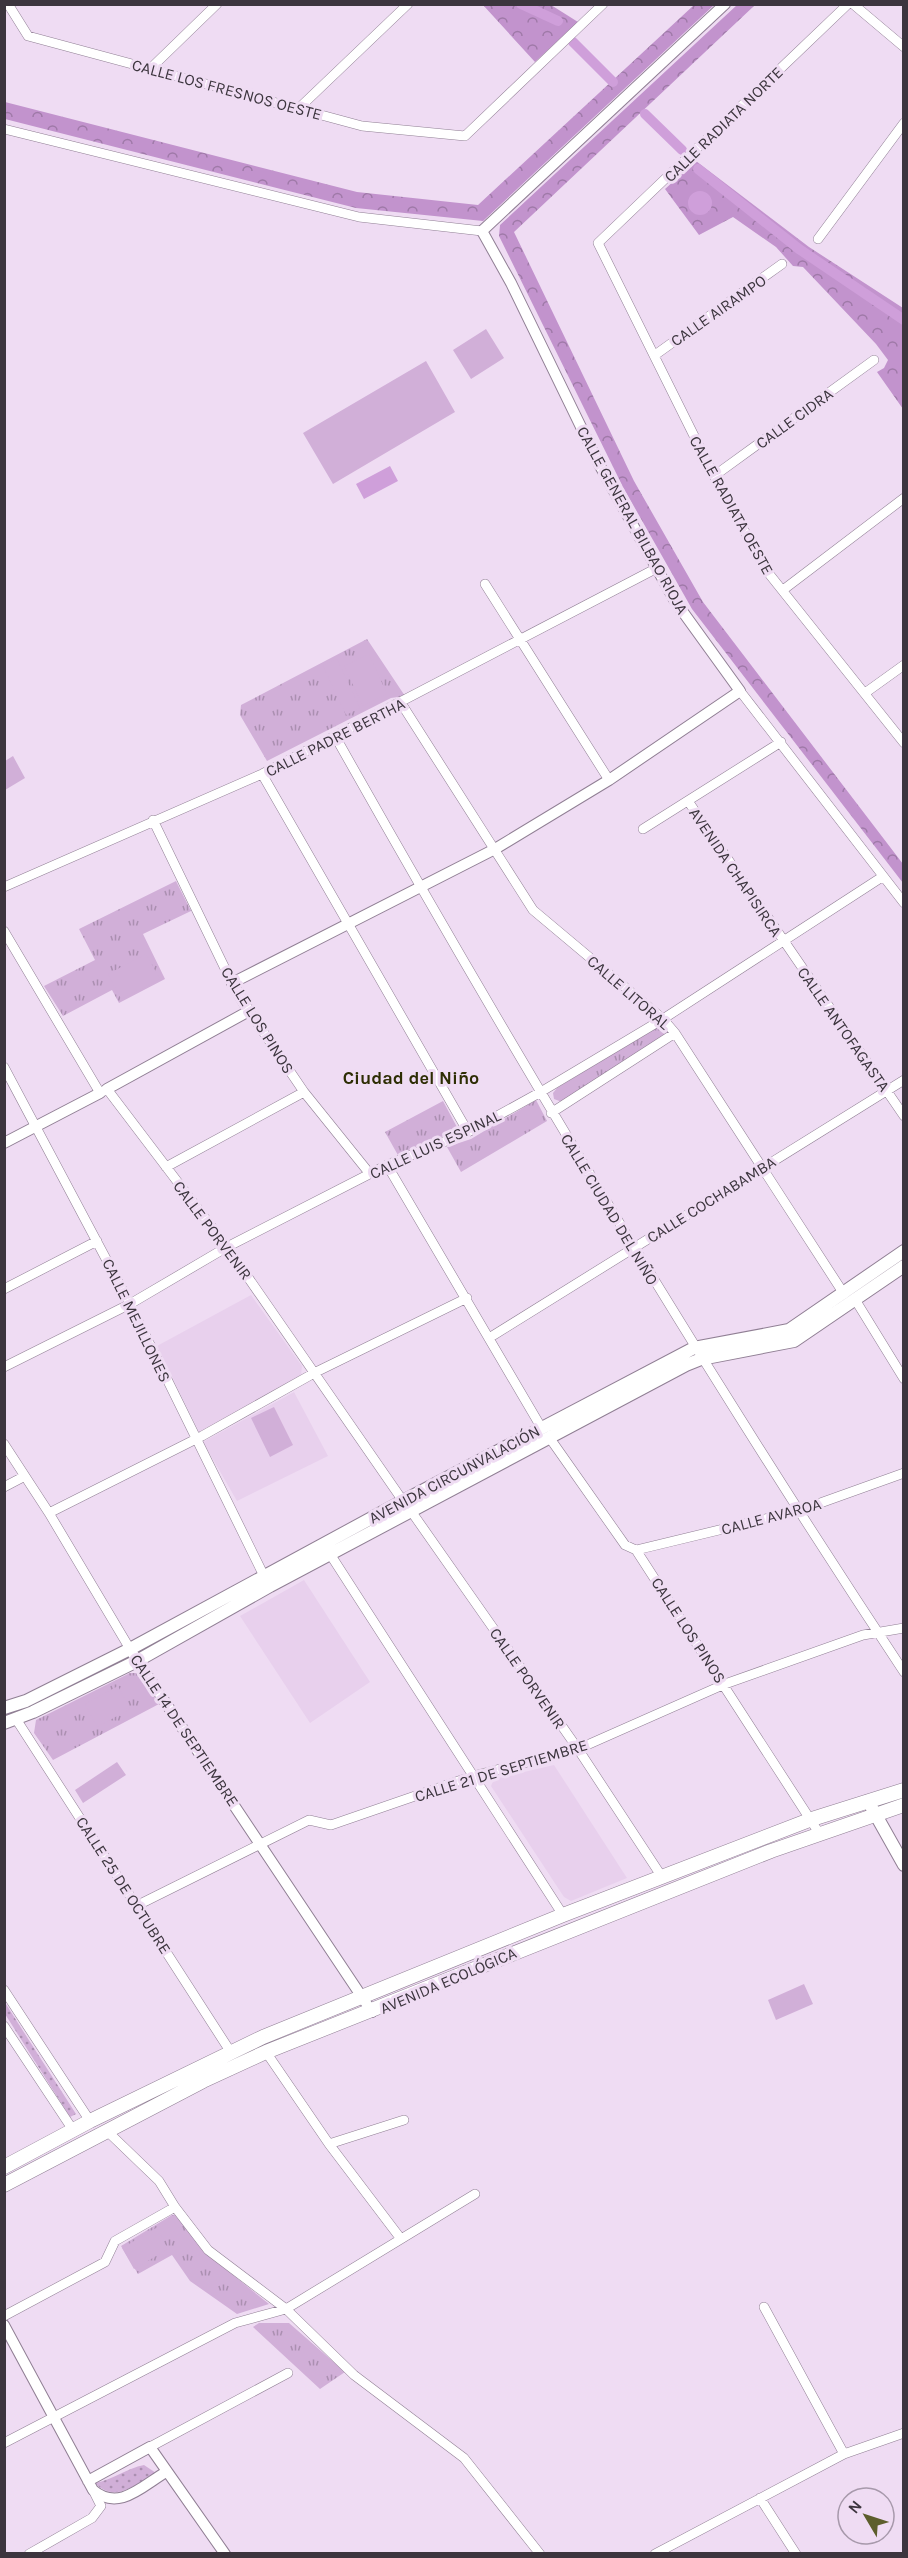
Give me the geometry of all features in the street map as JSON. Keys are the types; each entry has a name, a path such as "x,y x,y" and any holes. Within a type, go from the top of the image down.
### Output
{"main road":[{"name":"AVENIDA CIRCUNVALACIÓN","path":"6,1705 26,1701 130,1649 264,1576 407,1506 698,1353 789,1330 903,1251"},
{"name":"AVENIDA CIRCUNVALACIÓN","path":"698,1353 794,1341 903,1266"},
{"name":"AVENIDA CIRCUNVALACIÓN","path":"10,1721 137,1661 330,1554 407,1506"},
{"name":"AVENIDA ECOLÓGICA","path":"4,2185 107,2131 205,2085 266,2052 372,2012 582,1925 819,1833 903,1790"},
{"name":"AVENIDA ECOLÓGICA","path":"4,2166 230,2051 563,1915 812,1819 870,1807 903,1805"},
{"path":"870,1807 903,1865"}],"street":[{"path":"11,8 22,4"},
{"path":"151,68 217,4"},
{"path":"298,109 408,4"},
{"name":"CALLE LOS FRESNOS OESTE","path":"11,8 28,36 362,126 465,136 603,4"},
{"path":"4,129 359,217 482,231 725,4"},
{"path":"851,4 903,47"},
{"name":"CALLE RADIATA NORTE","path":"598,243 851,4"},
{"path":"818,239 903,123"},
{"name":"CALLE GENERAL BILBAO RIOJA","path":"482,231 511,283 599,464 675,602 740,691 903,903"},
{"name":"CALLE RADIATA OESTE","path":"598,243 714,476 766,570 866,693 903,743"},
{"name":"CALLE AIRAMPO","path":"655,355 782,264"},
{"name":"CALLE CIDRA","path":"714,476 874,360"},
{"path":"783,590 903,498"},
{"name":"CALLE PADRE BERTHA","path":"4,887 262,774 521,641 657,568"},
{"path":"485,584 609,780"},
{"path":"866,693 903,665"},
{"path":"232,983 495,849 609,780 740,691"},
{"name":"CALLE LITORAL","path":"401,703 533,910 663,1018 675,1033 844,1294"},
{"name":"CALLE CIUDAD DEL NIÑO","path":"334,736 551,1113 698,1353 903,1672"},
{"path":"643,829 781,742"},
{"path":"262,774 468,1132"},
{"name":"AVENIDA CHAPISIRCA","path":"688,801 784,942"},
{"name":"CALLE LOS PINOS","path":"153,820 232,983 249,1011 304,1092 370,1174"},
{"name":"CALLE LUIS ESPINAL","path":"4,1367 130,1304 227,1247 387,1165 468,1132 539,1093 784,942 882,877"},
{"name":"CALLE PORVENIR","path":"4,931 104,1091 227,1247 316,1372 578,1749 662,1877"},
{"name":"CALLE ANTOFAGASTA","path":"784,942 903,1116"},
{"path":"4,1143 249,1011"},
{"path":"551,1113 675,1033"},
{"name":"CALLE MEJILLONES","path":"4,1067 130,1304 264,1576"},
{"name":"CALLE COCHABAMBA","path":"489,1338 903,1080"},
{"path":"166,1167 304,1092"},
{"name":"CALLE LOS PINOS","path":"387,1165 545,1432 625,1545 636,1550 725,1684 819,1833"},
{"path":"4,1289 97,1241"},
{"path":"50,1513 195,1439 316,1372 467,1298"},
{"path":"855,1301 903,1379"},
{"name":"CALLE 14 DE SEPTIEMBRE","path":"4,1444 50,1513 137,1661 372,2012"},
{"name":"CALLE AVAROA","path":"636,1550 798,1511 903,1473"},
{"path":"4,1487 26,1476"},
{"path":"330,1554 563,1915"},
{"name":"CALLE 21 DE SEPTIEMBRE","path":"138,1905 309,1820 331,1824 473,1776 578,1749 725,1684 863,1635 903,1628"},
{"name":"CALLE 25 DE OCTUBRE","path":"10,1721 138,1905 230,2051"},
{"path":"4,1990 90,2121"},
{"path":"4,2026 73,2130"},
{"path":"266,2052 329,2144 401,2239"},
{"path":"329,2144 404,2120"},
{"path":"107,2131 159,2181 175,2207 208,2250 286,2309 354,2375 464,2458 540,2553"},
{"path":"4,2443 235,2323 286,2309 475,2194"},
{"path":"4,2316 105,2262 115,2241 175,2207"},
{"path":"764,2307 844,2454"},
{"path":"4,2325 101,2506 98,2513 29,2553"},
{"path":"91,2485 150,2447 288,2373"},
{"path":"655,2553 844,2454 903,2433"},
{"path":"150,2447 225,2553"},
{"path":"91,2485 108,2500 120,2500 166,2472"},
{"path":"760,2498 796,2553"}],"shaded area":[{"path":"700,191 709,194 712,203 709,212 700,215 691,212 688,203 691,194"},
{"path":"390,466 398,481 364,499 356,484"},
{"path":"251,1295 302,1366 301,1375 199,1432 157,1346"},
{"path":"294,1392 328,1456 237,1501 203,1442"},
{"path":"304,1580 370,1682 310,1723 240,1616"},
{"path":"554,1765 627,1878 571,1901 564,1897 491,1786 494,1779"}],"green space":[{"path":"483,5 551,5 578,22 535,62"},
{"path":"694,5 714,5 483,221 356,208 5,119 5,102 357,192 478,205"},
{"path":"737,5 755,5 514,232 634,481 703,602 903,864 903,883 692,609 623,487 499,236 500,225"},
{"path":"696,161 809,247 903,308 903,409 877,372 884,368 888,360 876,344 803,267 793,266 776,247 733,217 699,235 665,189"},
{"path":"486,329 504,358 471,379 453,350"},
{"path":"426,361 455,412 333,484 303,433"},
{"path":"367,639 405,696 391,698 267,761 240,715 241,705"},
{"path":"369,654 387,694 363,706 344,666"},
{"path":"337,659 360,708 346,715 323,666"},
{"path":"13,756 25,778 5,790 5,761"},
{"path":"176,881 191,911 143,934 165,979 119,1003 112,990 63,1016 44,986 95,960 79,929"},
{"path":"146,954 160,979 121,999 108,974"},
{"path":"661,1027 667,1033 562,1102 554,1099 553,1093 557,1088 655,1028"},
{"path":"536,1100 547,1121 461,1172 447,1147 471,1139"},
{"path":"443,1101 458,1129 399,1157 385,1132"},
{"path":"274,1407 293,1445 270,1457 251,1418"},
{"path":"130,1673 137,1673 159,1704 53,1760 34,1733 36,1720"},
{"path":"118,1686 130,1709 97,1727 85,1704"},
{"path":"117,1762 126,1775 83,1803 75,1790"},
{"path":"804,1984 813,2004 776,2020 768,2000"},
{"path":"4,2001 76,2114 70,2117 5,2014"},
{"path":"172,2215 176,2215 207,2254 269,2304 237,2314 190,2281 172,2255 138,2274 121,2246"},
{"path":"156,2228 168,2249 134,2269 122,2248"},
{"path":"259,2323 289,2323 345,2372 320,2389 253,2327"},
{"path":"144,2465 156,2473 126,2490 110,2492 95,2483 108,2479"}],"waterway":[{"path":"521,4 558,21"},
{"path":"573,42 613,82"},
{"path":"645,114 682,150"},
{"path":"698,169 799,249 904,320"}],"district":[{"name":"Ciudad del Niño","path":"411,1078"}]}
